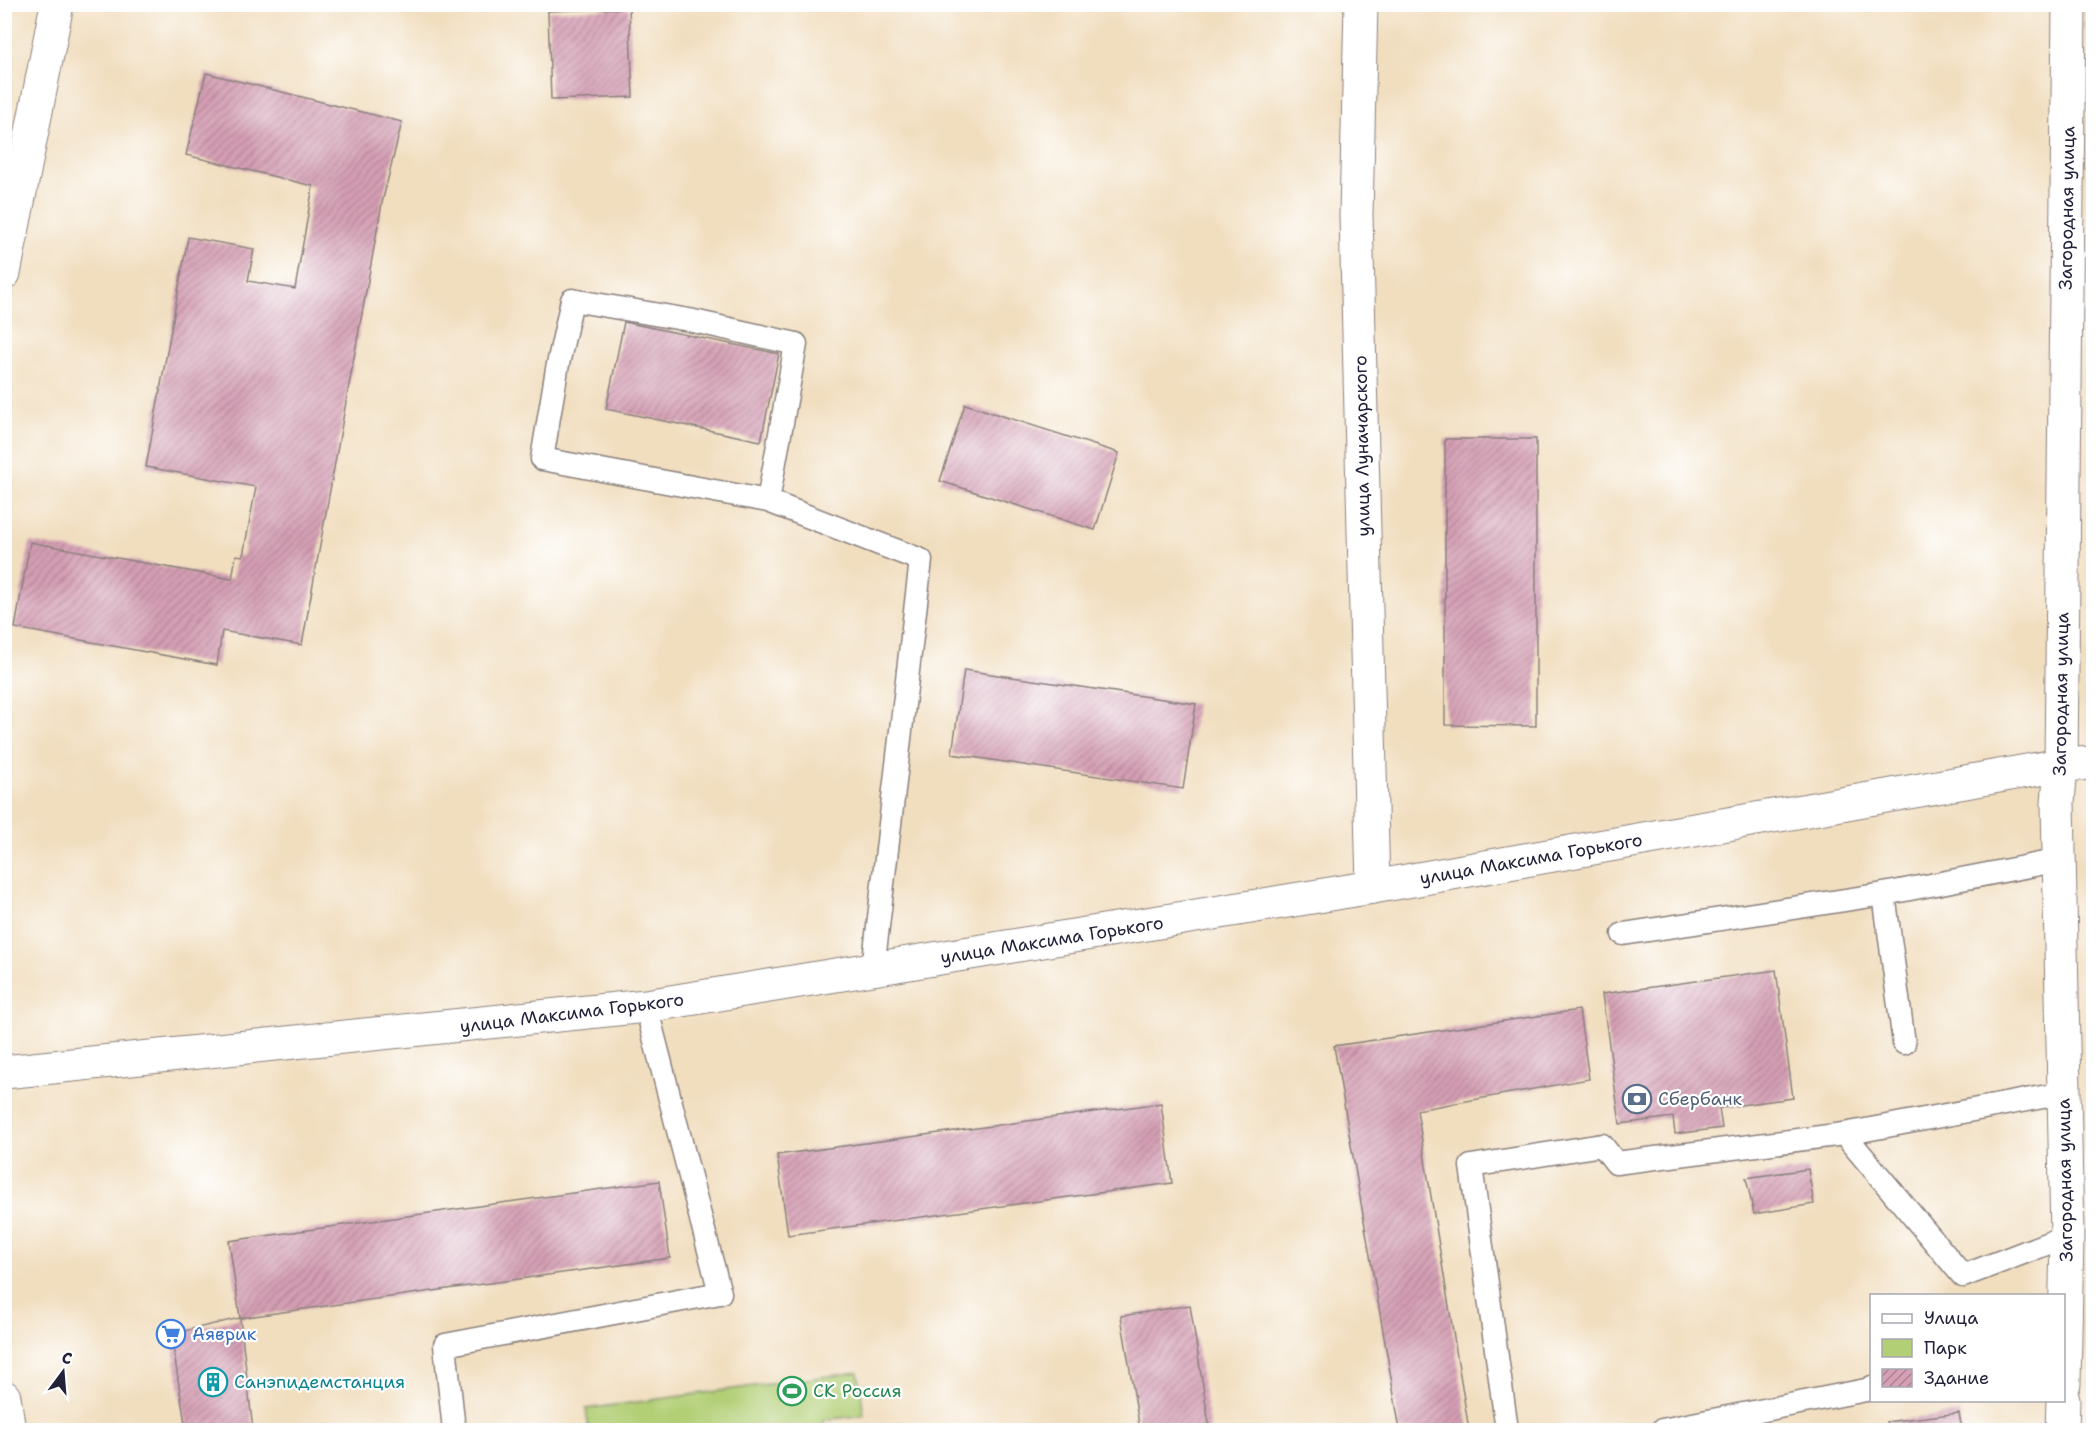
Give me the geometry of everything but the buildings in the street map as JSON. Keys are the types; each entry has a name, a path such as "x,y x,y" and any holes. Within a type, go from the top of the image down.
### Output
{"street":[{"path":"4,273 57,4"},
{"name":"улица Луначарского","path":"1361,4 1356,215 1373,887"},
{"name":"Загородная улица","path":"2065,1335 2067,1236 2058,803 2061,765 2068,4"},
{"name":"улица Максима Горького","path":"4,1072 646,1006 1373,887 2061,765 2094,763"},
{"path":"4,1397 9,1431"},
{"path":"2062,1431 2063,1402"}],"lane":[{"path":"768,501 796,344 689,320 572,300 542,459 768,501 921,560 873,969"},
{"path":"1623,934 1884,894 2060,860"},
{"path":"1884,894 1904,1043"},
{"path":"454,1431 445,1345 720,1293 646,1006"},
{"path":"1508,1431 1471,1166 1602,1145 1616,1163 1845,1134 2064,1093"},
{"path":"1845,1134 1963,1286 2067,1236"},
{"path":"1662,1431 1870,1388"}],"green space":[{"name":"СК Россия","path":"858,1372 864,1415 824,1420 825,1430 589,1430 586,1409"}],"place":[{"name":"Сбербанк","path":"1637,1099"},
{"name":"Аяврик","path":"171,1334"},
{"name":"Санэпидемстанция","path":"213,1382"},
{"name":"СК Россия","path":"792,1391"}]}
